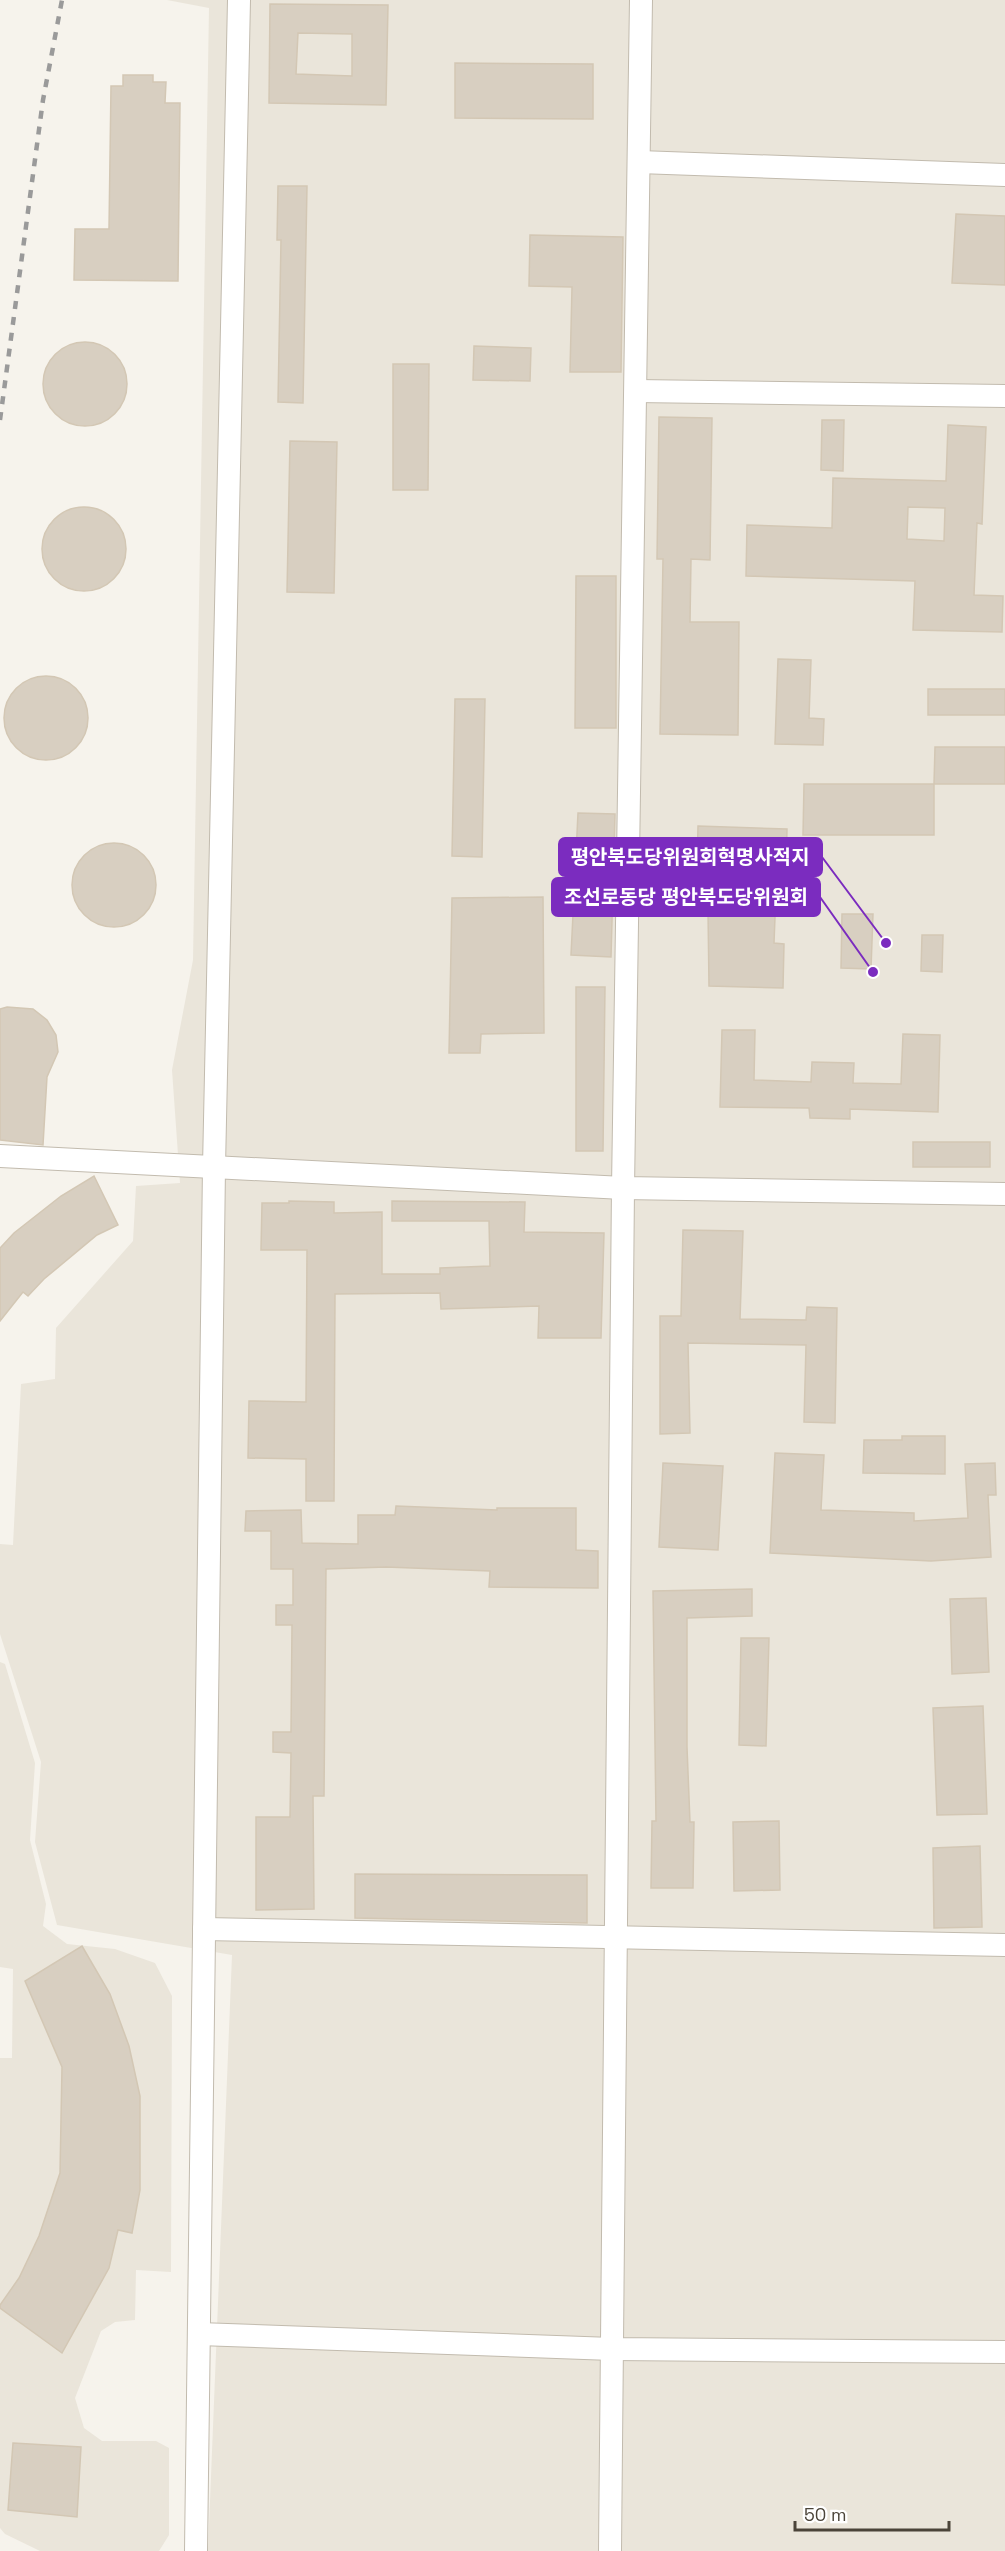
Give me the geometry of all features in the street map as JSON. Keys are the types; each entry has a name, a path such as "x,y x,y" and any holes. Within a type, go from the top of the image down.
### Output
{"street":[{"path":"196,2551 214,1167 239,0"},
{"path":"610,2551 623,1188 641,0"},
{"path":"639,162 1005,175"},
{"path":"636,391 1005,396"},
{"path":"0,1156 623,1188 1005,1194"},
{"path":"204,1929 1005,1945"},
{"path":"199,2334 612,2349 1005,2352"}],"shaded area":[{"path":"167,0 1005,0 1005,2551 208,2551 232,1955 57,1925 35,1842 41,1762 0,1634 0,1544 13,1545 21,1384 55,1379 56,1328 133,1241 136,1186 180,1183 172,1070 193,960 209,8"},
{"path":"0,1662 5,1664 35,1763 30,1840 46,1904 43,1926 67,1944 115,1949 155,1963 172,1996 171,2272 136,2270 135,2320 115,2322 101,2331 75,2398 84,2428 102,2441 156,2441 169,2448 169,2535 159,2551 40,2551 5,2534 0,2528 0,2058 12,2058 13,1969 0,1967"}],"building":[{"path":"270,4 388,5 386,105 269,103","holes":["298,33 352,34 352,76 296,74"]},
{"path":"455,63 593,64 593,119 455,118"},
{"path":"123,75 153,75 153,82 166,82 165,103 180,103 178,281 74,280 75,229 109,229 111,86 123,86"},
{"path":"278,186 307,186 303,403 278,402 281,240 277,240"},
{"path":"956,214 1005,216 1005,285 952,283"},
{"path":"530,235 623,237 621,372 570,372 572,287 529,286"},
{"path":"85,342 108,349 120,361 127,384 120,407 108,419 85,426 62,419 50,407 43,384 50,361 62,349"},
{"path":"474,346 531,348 530,381 473,380"},
{"path":"393,364 429,364 428,490 393,490"},
{"path":"659,417 712,418 710,560 691,559 690,622 739,622 738,735 660,734 663,559 657,559"},
{"path":"822,420 844,420 843,471 821,470"},
{"path":"948,425 986,427 982,524 977,523 974,595 1003,596 1002,632 913,630 915,581 746,576 747,525 832,528 833,478 946,481","holes":["908,507 945,508 944,541 907,539"]},
{"path":"290,441 337,442 334,593 287,592"},
{"path":"84,507 107,514 119,526 126,549 119,572 107,584 84,591 61,584 49,572 42,549 49,526 61,514"},
{"path":"576,576 616,576 616,728 575,728"},
{"path":"778,659 811,660 809,718 824,719 823,745 775,744"},
{"path":"46,676 69,683 81,695 88,718 81,741 69,753 46,760 23,753 11,741 4,718 11,695 23,683"},
{"path":"928,689 1005,689 1005,715 928,715"},
{"path":"455,699 485,699 482,857 452,856"},
{"path":"935,747 1005,747 1005,784 934,784"},
{"path":"804,784 934,784 934,835 803,835"},
{"path":"578,813 615,814 611,957 571,955"},
{"path":"698,826 787,829 786,866 777,866 774,943 784,944 783,988 709,986 708,911 696,911"},
{"path":"114,843 137,850 149,862 156,885 149,908 137,920 114,927 91,920 79,908 72,885 79,862 91,850"},
{"path":"543,897 544,1033 481,1034 480,1053 449,1053 452,898"},
{"path":"842,914 873,914 871,969 841,968"},
{"path":"922,935 943,935 942,972 921,971"},
{"path":"576,987 605,987 603,1151 576,1151"},
{"path":"7,1007 33,1009 47,1020 56,1035 58,1052 47,1077 43,1145 0,1140 0,1009"},
{"path":"722,1030 755,1030 754,1080 811,1082 812,1062 854,1063 853,1083 901,1084 903,1034 940,1035 938,1112 850,1109 850,1119 810,1118 809,1108 720,1107"},
{"path":"913,1142 990,1142 990,1167 913,1167"},
{"path":"94,1176 118,1225 97,1235 44,1279 28,1296 23,1292 0,1321 0,1248 14,1233 61,1196"},
{"path":"289,1201 334,1202 334,1213 382,1212 382,1274 440,1274 440,1268 490,1266 489,1221 392,1221 392,1201 525,1202 524,1232 604,1233 601,1338 538,1338 539,1306 441,1309 440,1293 335,1294 334,1501 306,1501 306,1459 248,1458 249,1401 306,1402 307,1250 261,1250 262,1203 289,1203"},
{"path":"683,1230 743,1231 740,1319 806,1320 807,1307 837,1308 835,1423 804,1422 806,1345 688,1343 690,1433 660,1434 660,1316 681,1316"},
{"path":"902,1436 945,1436 945,1474 863,1473 864,1440 902,1440"},
{"path":"775,1453 824,1455 821,1510 914,1513 914,1521 968,1518 965,1464 995,1463 996,1495 988,1495 991,1557 931,1561 770,1553"},
{"path":"663,1463 723,1466 718,1550 659,1547"},
{"path":"396,1506 497,1510 497,1508 576,1508 576,1550 598,1551 598,1588 489,1587 490,1571 386,1567 326,1569 324,1796 313,1796 314,1909 256,1910 256,1817 290,1817 291,1753 273,1752 273,1732 291,1732 292,1625 276,1625 276,1605 293,1605 293,1569 271,1569 271,1531 245,1531 246,1511 301,1510 302,1543 358,1544 358,1515 395,1515"},
{"path":"752,1589 752,1616 687,1618 687,1747 690,1822 694,1822 693,1888 651,1888 652,1821 656,1821 653,1591"},
{"path":"986,1598 989,1672 952,1674 950,1599"},
{"path":"741,1638 769,1638 766,1746 739,1745"},
{"path":"983,1706 987,1814 937,1815 933,1708"},
{"path":"779,1821 780,1890 734,1891 733,1822"},
{"path":"980,1846 982,1927 934,1928 933,1848"},
{"path":"355,1874 587,1875 587,1923 355,1918"},
{"path":"82,1946 110,1994 129,2046 140,2096 140,2190 132,2233 118,2230 109,2268 62,2353 0,2308 0,2305 19,2278 39,2236 60,2173 62,2067 25,1981"},
{"path":"13,2443 81,2447 77,2517 8,2510"}],"railway":[{"path":"0,420 43,100 62,0"}],"place":[{"name":"평안북도당위원회혁명사적지","path":"886,943"},
{"name":"조선로동당 평안북도당위원회","path":"873,972"}]}
